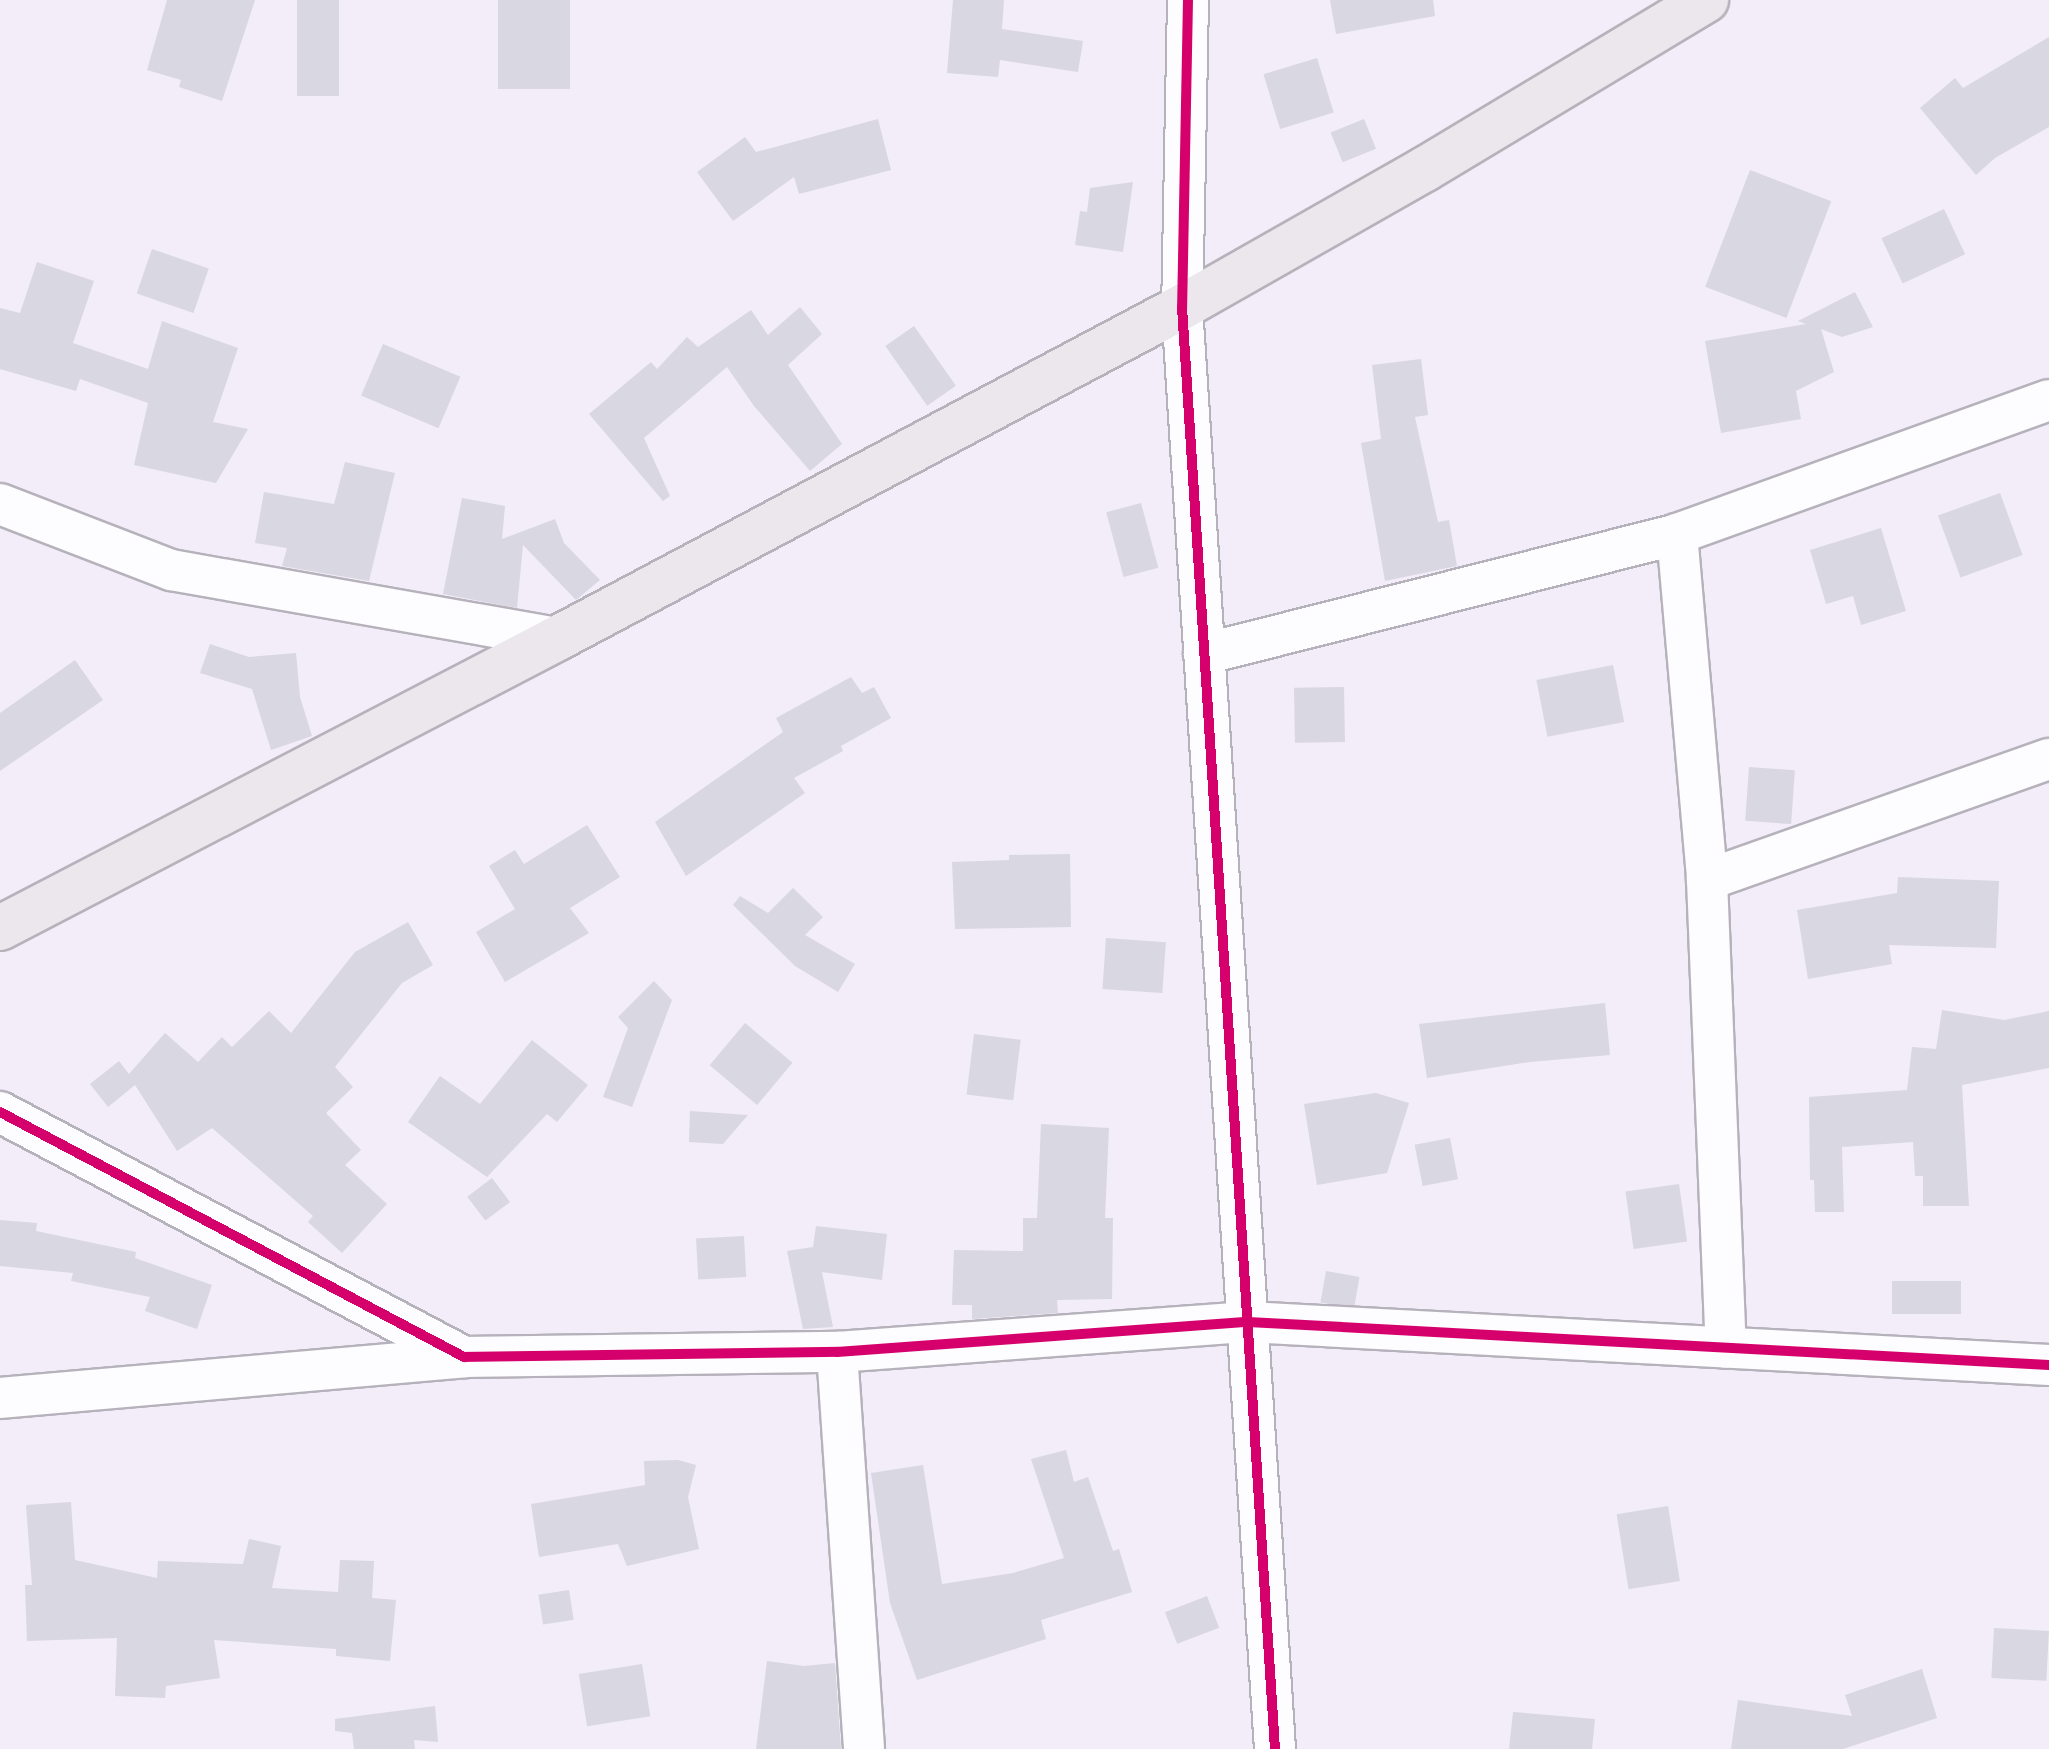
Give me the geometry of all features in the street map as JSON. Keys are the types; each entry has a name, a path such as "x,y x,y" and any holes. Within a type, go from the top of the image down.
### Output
{"main road":[{"path":"0,928 558,638 1182,307 1425,169 1706,0"}],"street":[{"path":"1188,0 1182,307 1275,1749"},
{"path":"1204,654 1677,534 2049,400"},
{"path":"0,504 171,570 558,638"},
{"path":"1677,534 1707,880 1726,1348"},
{"path":"1707,880 2049,759"},
{"path":"0,1112 464,1357"},
{"path":"0,1398 464,1357 837,1352 1248,1322 2049,1365"},
{"path":"837,1352 864,1749"}],"building":[{"path":"167,0 255,0 222,101 179,87 181,80 147,70"},
{"path":"297,0 339,0 339,96 297,96"},
{"path":"498,0 570,0 570,89 498,89"},
{"path":"953,0 1004,0 1002,29 1083,41 1078,72 1000,60 998,77 947,73"},
{"path":"1330,0 1433,0 1435,16 1336,34"},
{"path":"2049,37 2049,127 1995,158 1976,175 1920,108 1955,78 1963,88"},
{"path":"1317,58 1334,113 1280,129 1263,74"},
{"path":"878,119 891,170 799,194 794,177 733,221 697,172 745,137 756,152"},
{"path":"1364,119 1376,149 1343,162 1331,132"},
{"path":"1750,170 1831,201 1786,318 1705,287"},
{"path":"1133,182 1123,252 1075,245 1080,211 1087,212 1090,188"},
{"path":"1944,209 1965,254 1903,283 1881,238"},
{"path":"152,249 209,269 193,313 137,293"},
{"path":"37,262 94,281 73,343 148,369 162,321 238,348 213,422 248,429 216,483 134,465 148,403 80,379 76,391 0,369 0,308 20,313"},
{"path":"1855,292 1873,327 1842,337 1821,329 1834,372 1796,391 1801,419 1721,433 1705,341 1806,324 1798,321"},
{"path":"800,307 822,334 788,365 842,444 810,471 754,406 727,367 644,438 670,496 663,501 589,414 651,362 657,369 687,337 698,347 751,310 768,335"},
{"path":"914,326 956,386 927,406 885,346"},
{"path":"383,344 460,377 438,428 361,396"},
{"path":"1421,359 1428,415 1415,417 1438,522 1449,520 1457,566 1385,581 1361,443 1381,439 1372,365"},
{"path":"345,462 395,473 369,581 282,566 287,548 255,543 264,492 334,504"},
{"path":"2000,493 2023,555 1961,578 1938,516"},
{"path":"462,498 505,506 502,539 555,519 564,543 600,580 576,600 523,545 517,608 443,594"},
{"path":"1141,503 1158,568 1124,577 1106,512"},
{"path":"1881,528 1906,611 1861,625 1853,596 1826,604 1810,550"},
{"path":"210,644 249,657 296,653 300,697 312,736 271,750 252,689 200,673"},
{"path":"75,660 103,700 0,771 0,713"},
{"path":"1613,665 1624,722 1548,737 1536,680"},
{"path":"851,677 862,693 874,687 891,718 841,746 843,751 794,778 805,793 686,876 655,822 783,732 776,718"},
{"path":"1344,687 1345,742 1295,743 1294,688"},
{"path":"1749,767 1795,770 1791,824 1745,821"},
{"path":"587,825 620,877 570,908 589,933 505,982 476,932 515,909 489,866 515,850 524,864"},
{"path":"1070,854 1071,927 955,929 952,862 1009,860 1009,855"},
{"path":"1898,877 1999,881 1996,948 1889,945 1892,964 1808,979 1797,910 1897,893"},
{"path":"793,888 823,917 805,935 855,964 838,992 795,966 733,905 740,896 768,913"},
{"path":"408,922 433,965 402,983 335,1067 353,1087 326,1113 361,1150 345,1165 387,1204 342,1253 308,1222 313,1216 212,1128 177,1151 135,1085 108,1107 90,1084 119,1061 129,1074 165,1033 198,1062 222,1037 232,1047 269,1011 291,1033 355,952"},
{"path":"1106,938 1166,942 1162,993 1102,989"},
{"path":"654,981 672,1000 632,1107 603,1097 628,1028 618,1017"},
{"path":"1605,1003 1610,1055 1530,1062 1427,1078 1419,1024"},
{"path":"1942,1010 2004,1020 2049,1011 2049,1068 1962,1085 1969,1206 1923,1206 1923,1176 1915,1176 1913,1142 1842,1147 1844,1212 1815,1212 1814,1180 1810,1180 1809,1097 1907,1090 1912,1047 1936,1049"},
{"path":"745,1023 792,1063 757,1105 710,1065"},
{"path":"974,1034 1021,1040 1013,1100 967,1095"},
{"path":"532,1040 588,1085 557,1122 547,1114 487,1177 408,1122 440,1076 480,1104"},
{"path":"1376,1093 1409,1103 1387,1173 1317,1185 1304,1104"},
{"path":"690,1111 748,1115 723,1144 689,1142"},
{"path":"1041,1124 1109,1128 1105,1218 1113,1218 1112,1299 1057,1300 1058,1313 972,1319 972,1305 952,1305 954,1250 1023,1251 1023,1218 1037,1218"},
{"path":"1450,1138 1458,1179 1423,1186 1415,1145"},
{"path":"492,1178 510,1202 485,1221 467,1197"},
{"path":"1679,1184 1687,1241 1634,1249 1626,1192"},
{"path":"0,1220 37,1223 36,1231 136,1252 135,1258 212,1285 197,1329 145,1311 150,1297 71,1281 73,1273 0,1266"},
{"path":"816,1226 887,1234 882,1280 822,1272 833,1327 803,1329 787,1251 813,1247"},
{"path":"744,1236 746,1277 698,1279 696,1239"},
{"path":"1326,1271 1359,1277 1354,1308 1320,1303"},
{"path":"1892,1281 1961,1281 1961,1314 1892,1314"},
{"path":"1066,1450 1074,1482 1088,1477 1113,1551 1119,1549 1132,1592 1041,1620 1046,1639 917,1680 890,1603 871,1473 923,1465 942,1584 1013,1573 1064,1558 1031,1459"},
{"path":"678,1460 696,1465 688,1497 699,1549 627,1566 618,1544 539,1557 531,1504 645,1485 644,1461"},
{"path":"71,1502 75,1560 157,1578 158,1561 243,1564 249,1539 281,1546 272,1588 338,1592 340,1560 374,1561 372,1598 396,1600 390,1661 336,1656 336,1649 214,1640 220,1678 166,1686 165,1698 115,1696 117,1638 27,1641 25,1585 32,1585 26,1505"},
{"path":"1668,1506 1680,1581 1629,1589 1617,1514"},
{"path":"569,1590 574,1620 543,1624 538,1595"},
{"path":"1207,1596 1219,1628 1177,1644 1165,1612"},
{"path":"1994,1628 2049,1631 2046,1681 1991,1678"},
{"path":"767,1661 804,1666 835,1663 841,1749 756,1749"},
{"path":"642,1664 650,1716 587,1726 579,1674"},
{"path":"1922,1669 1937,1718 1843,1749 1731,1749 1738,1700 1852,1716 1845,1695"},
{"path":"435,1706 438,1742 414,1740 415,1749 354,1749 352,1733 335,1731 335,1719"},
{"path":"1513,1712 1595,1719 1592,1749 1509,1749"}],"cycle path":[{"path":"1188,0 1182,307 1275,1749"},
{"path":"0,1112 464,1357 837,1352 1248,1322 2049,1365"}]}
